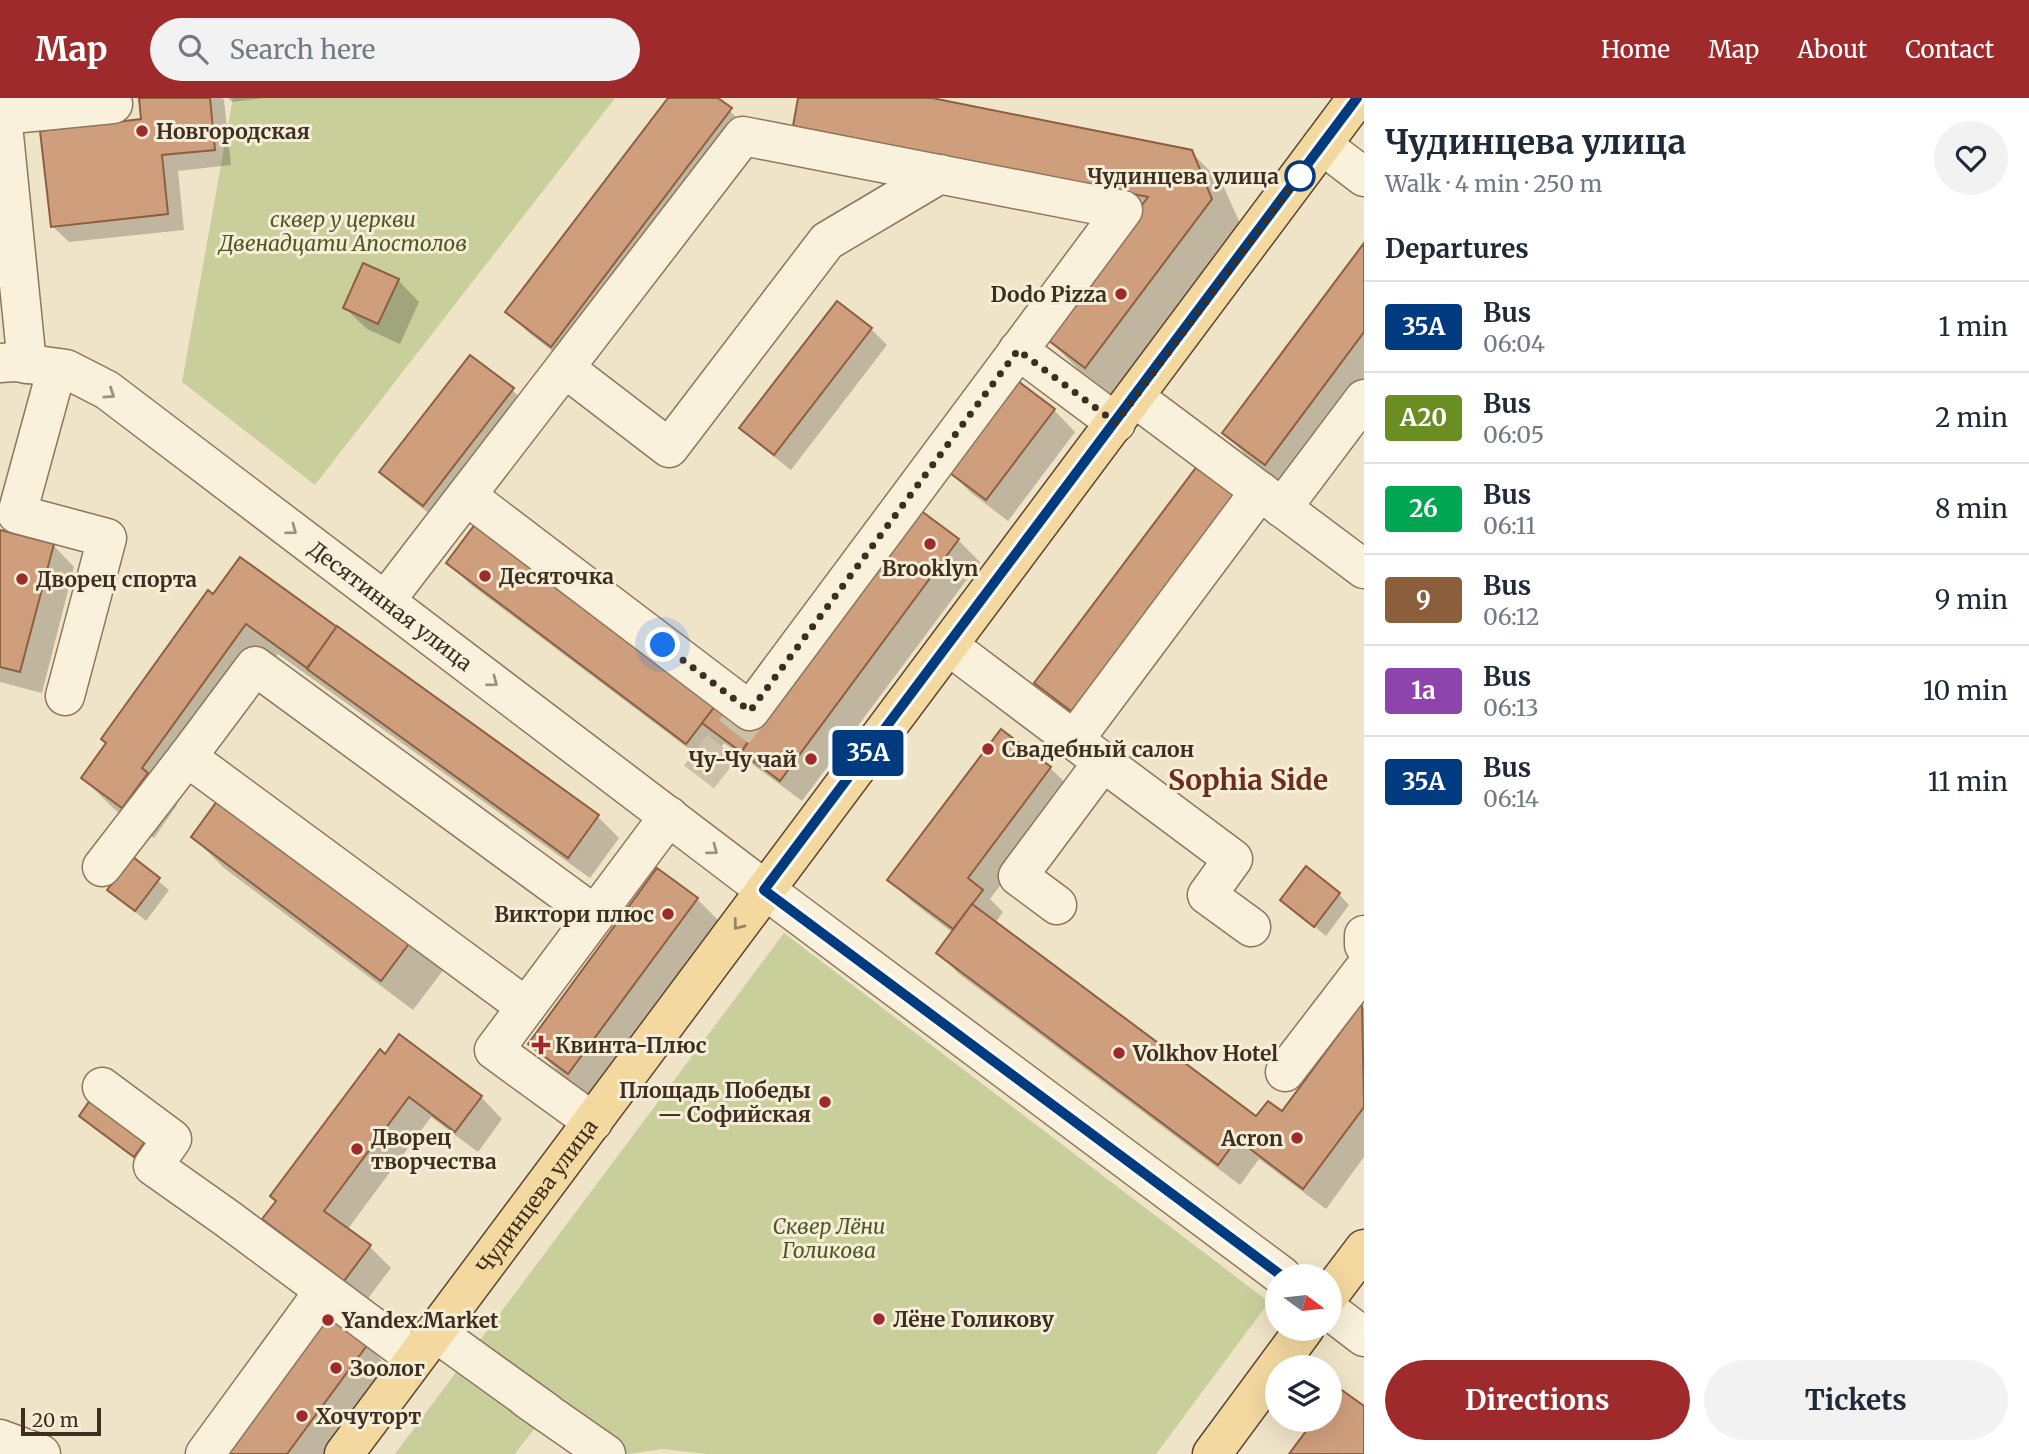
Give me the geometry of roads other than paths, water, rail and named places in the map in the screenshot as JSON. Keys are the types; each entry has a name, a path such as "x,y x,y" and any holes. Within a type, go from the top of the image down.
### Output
{"main road":[{"name":"Чудинцева улица","path":"344,1454 1357,98"},
{"path":"1342,1278 1364,1249"},
{"path":"1212,1454 1295,1341"}],"street":[{"path":"65,696 107,538 17,514 28,365 1,108 113,104 112,98"},
{"path":"385,601 743,136 1123,210 750,711 467,496"},
{"path":"1322,145 1364,177"},
{"path":"566,369 669,449 827,241 940,174"},
{"path":"1018,350 1125,410 1271,500 1364,569"},
{"name":"Десятинная улица","path":"28,365 65,369 107,390 764,890 1266,1264"},
{"path":"1057,905 1018,876 1089,751 1271,500 1364,399"},
{"path":"949,646 1234,859 1207,895 1251,927"},
{"path":"102,867 255,666 595,915"},
{"path":"187,757 526,1007"},
{"path":"593,1122 494,1050 669,816"},
{"path":"1364,935 1364,945"},
{"path":"1285,1072 1364,969"},
{"path":"102,1087 172,1139 153,1166 324,1291 536,1405 606,1454"},
{"path":"205,1454 324,1291"},
{"path":"1342,1320 1364,1337"},
{"path":"0,1438 41,1454"}],"tunnel":[{"path":"699,777 750,711"}],"place":[{"name":"Новгородская","path":"142,131"},
{"name":"Чудинцева улица","path":"1300,176"},
{"name":"Dodo Pizza","path":"1121,294"},
{"name":"Brooklyn","path":"930,544"},
{"name":"Десяточка","path":"485,576"},
{"name":"Дворец спорта","path":"22,579"},
{"name":"Свадебный салон","path":"988,749"},
{"name":"Чу-Чу чай","path":"811,759"},
{"name":"Виктори плюс","path":"668,914"},
{"name":"Квинта-Плюс","path":"541,1045"},
{"name":"Volkhov Hotel","path":"1119,1053"},
{"name":"Площадь Победы — Софийская","path":"825,1102"},
{"name":"Acron","path":"1297,1138"},
{"name":"Дворец творчества","path":"357,1149"},
{"name":"Лёне Голикову","path":"879,1319"},
{"name":"Yandex.Market","path":"328,1320"},
{"name":"Зоолог","path":"336,1368"},
{"name":"Хочуторт","path":"302,1416"}],"district":[{"name":"Sophia Side","path":"1248,780"}],"park label":[{"name":"сквер у церкви Двенадцати Апостолов","path":"343,231"},
{"name":"Сквер Лёни Голикова","path":"829,1238"}]}
